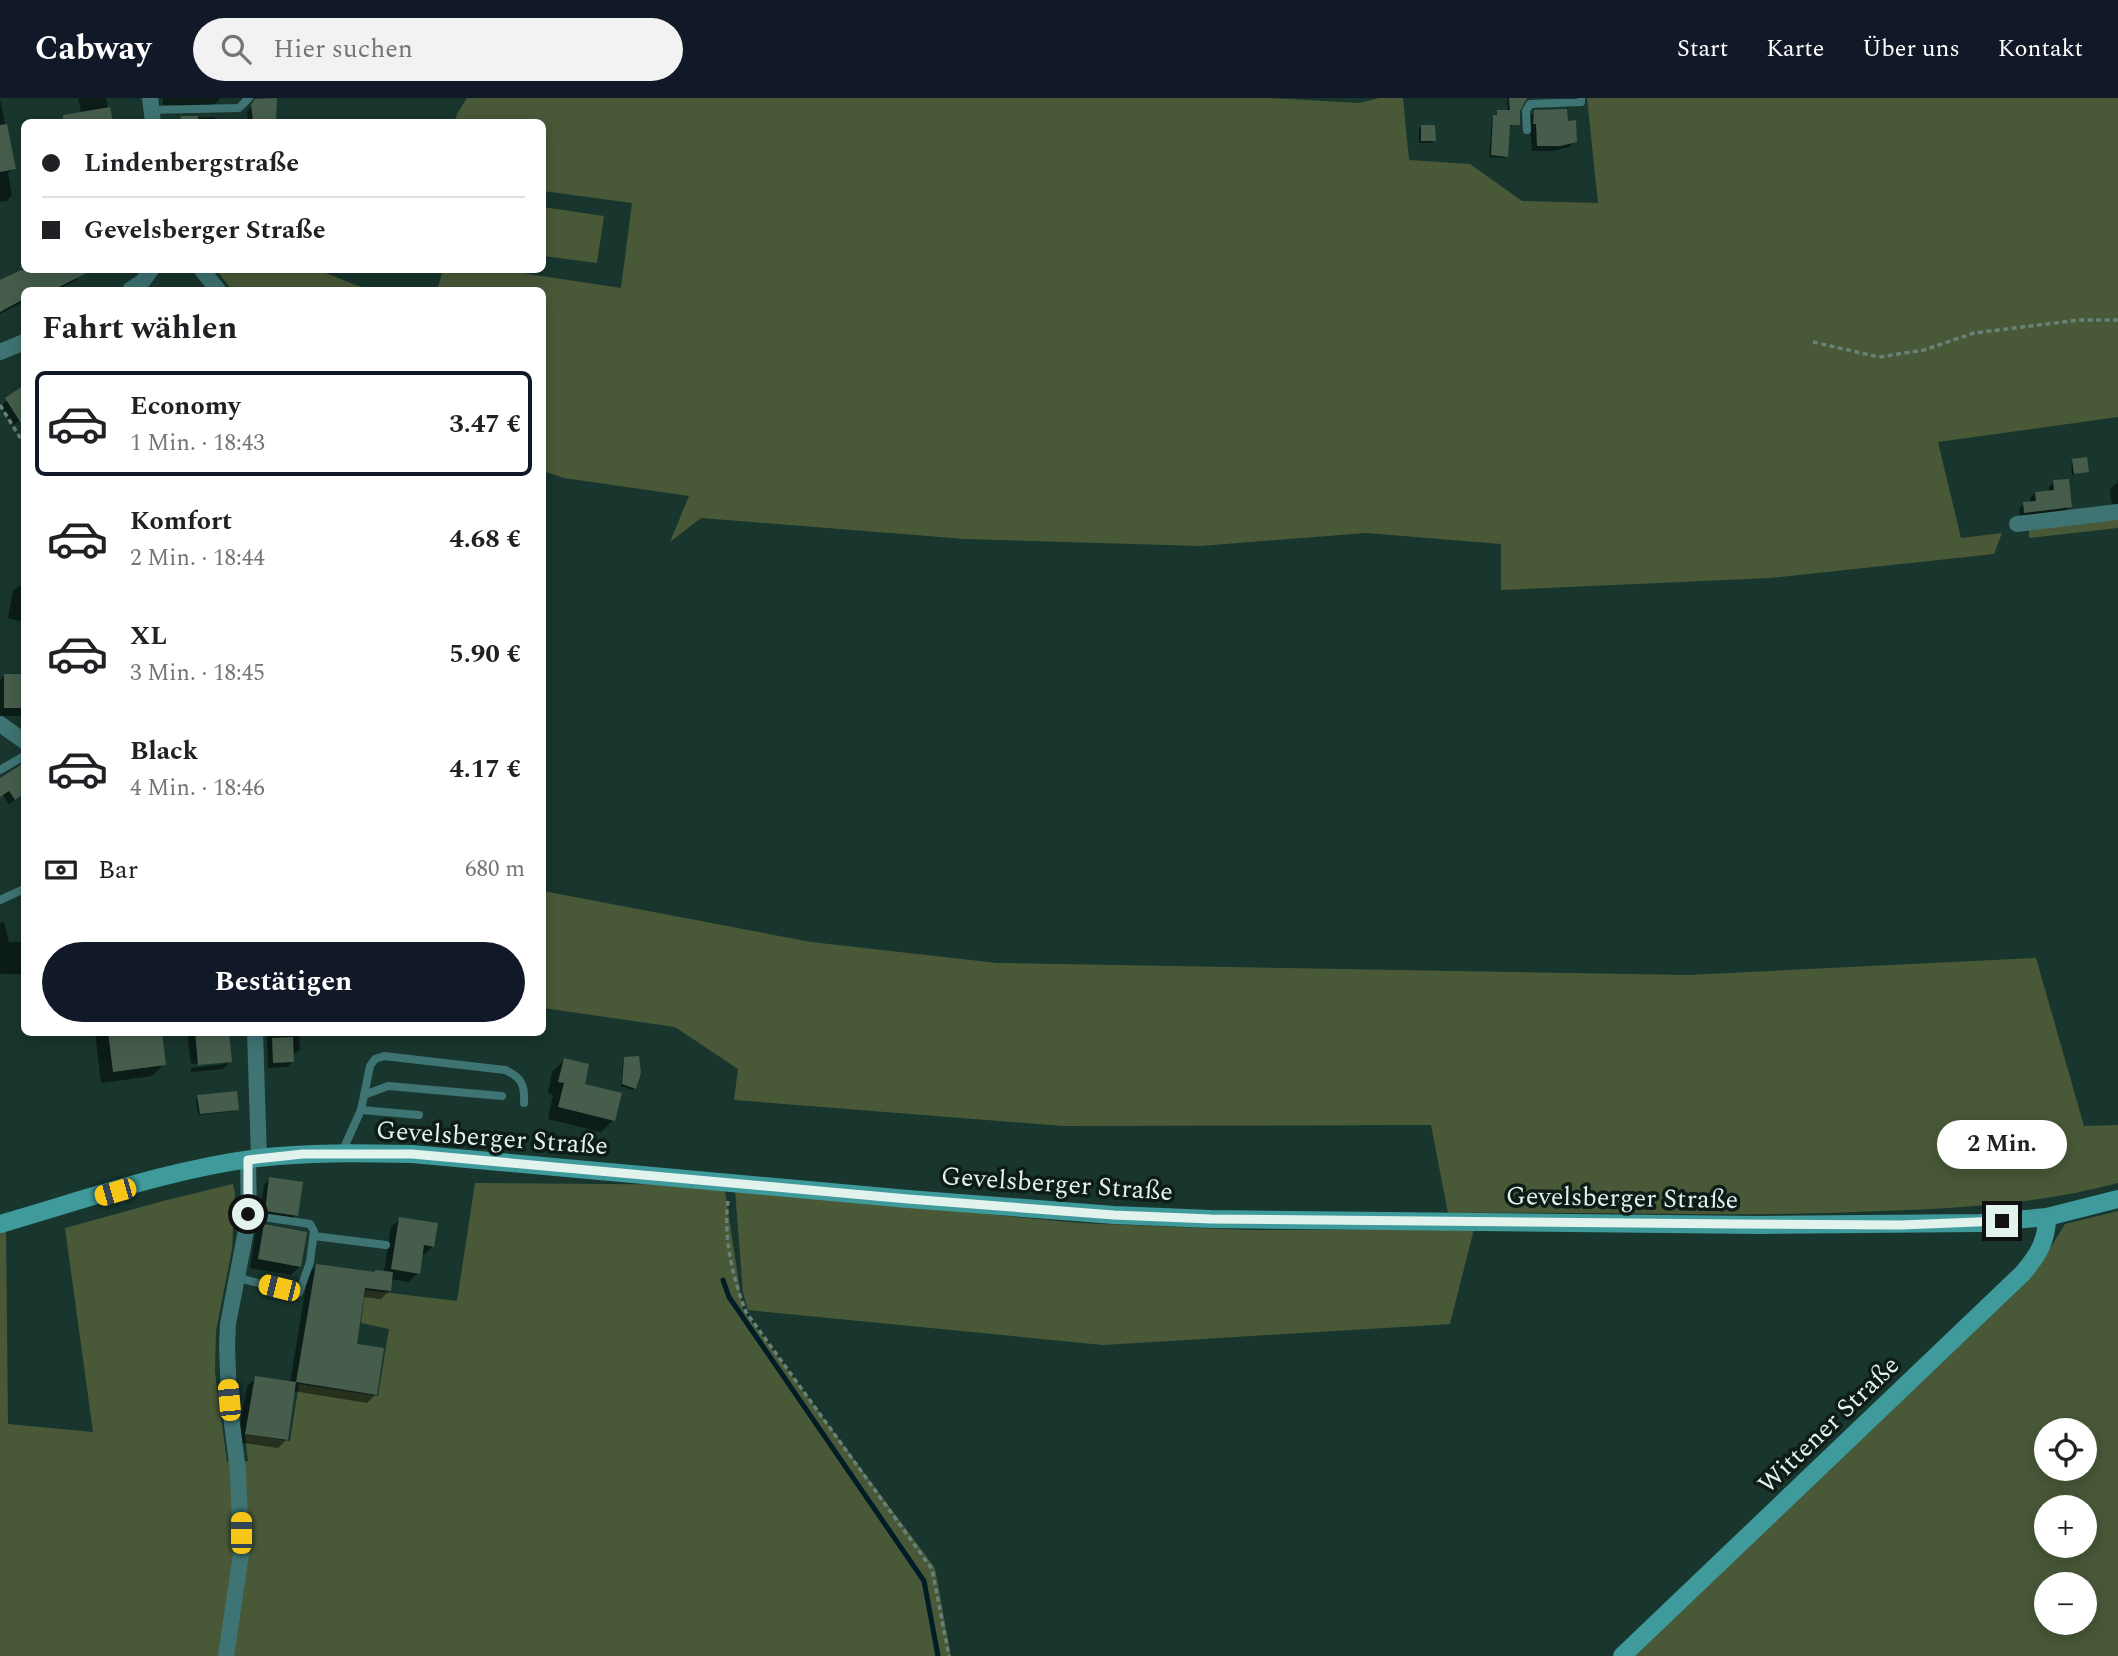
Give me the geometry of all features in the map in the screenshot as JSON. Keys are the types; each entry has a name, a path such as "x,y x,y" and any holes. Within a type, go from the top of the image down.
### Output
{"main road":[{"name":"Gevelsberger Straße","path":"0,1224 153,1181 253,1159 342,1153 412,1154 908,1199 1114,1215 1223,1219 1901,1225 1980,1223 2047,1217 2118,1199"},
{"name":"Wittener Straße","path":"1622,1656 2023,1273 2036,1258 2043,1243 2047,1217"}],"street":[{"path":"134,287 149,273"},
{"path":"204,273 216,287"},
{"path":"0,352 21,343"},
{"path":"2017,524 2118,512"},
{"path":"0,724 21,739"},
{"path":"226,1656 241,1554 239,1471 227,1372 228,1324 248,1214 253,1159 255,1036"}],"lane":[{"path":"152,110 239,108 249,98"},
{"path":"1527,130 1526,111 1530,104 1581,102 1581,98"},
{"path":"0,770 21,758"},
{"path":"0,900 21,890"},
{"path":"342,1153 361,1110 370,1066 375,1059 384,1056 505,1070 520,1080 525,1088 524,1103"},
{"path":"364,1095 388,1086 502,1096"},
{"path":"361,1110 419,1115"},
{"path":"238,1278 299,1293 310,1262 314,1236 310,1224 248,1214"},
{"path":"314,1236 386,1245"}],"path":[{"path":"1813,342 1879,356 1924,350 1974,333 2079,320 2118,320"},
{"path":"0,405 21,439"},
{"path":"732,1181 727,1210 731,1258 738,1292 746,1312 932,1569 949,1656"}],"green space":[{"path":"467,98 1270,98 1359,103 1379,98 1403,98 1409,160 1470,164 1522,201 1598,203 1587,98 2118,98 2118,417 1938,442 1961,538 2002,533 1994,554 1770,578 1501,590 1501,544 1366,533 1200,546 965,539 701,518 670,542 689,496 564,478 546,472 546,287 438,287 442,273 521,273 621,288 632,203 546,191 546,119 456,119"},
{"path":"546,207 604,216 597,263 546,256"},
{"path":"218,273 326,273 361,287 230,287"},
{"path":"2118,518 2118,528 2029,538 2029,530"},
{"path":"546,892 811,942 997,963 1688,975 2036,958 2084,1126 2118,1125 2118,1183 2030,1200 1912,1210 1774,1214 1448,1213 1431,1125 1063,1126 734,1100 738,1069 675,1027 546,1008"},
{"path":"475,1183 724,1185 743,1310 935,1568 951,1656 0,1656 0,1228 6,1227 8,1424 93,1432 65,1228 233,1184 235,1193 232,1249 216,1331 215,1372 227,1462 248,1461 245,1434 290,1441 299,1384 378,1396 389,1329 361,1323 365,1290 457,1301"},
{"path":"735,1190 1080,1223 1248,1230 1474,1229 1450,1324 1103,1345 748,1310 743,1293"},
{"path":"2118,1211 2118,1656 1632,1656 1972,1334 2038,1268 2065,1224"}],"building":[{"path":"277,98 276,119 253,119 251,105 255,99"},
{"path":"1509,98 1527,98 1520,111 1520,125 1510,125 1508,157 1491,155 1493,115 1497,115 1497,110 1510,110"},
{"path":"110,107 112,119 63,119 63,115"},
{"path":"1567,109 1568,121 1576,120 1577,142 1560,146 1537,146 1536,124 1533,124 1534,110"},
{"path":"181,116 198,116 198,119 180,119"},
{"path":"7,124 16,169 0,172 0,125"},
{"path":"1421,125 1435,125 1436,141 1421,141"},
{"path":"21,270 21,273 87,273 59,287 21,287 21,301 0,312 0,280"},
{"path":"21,387 21,423 5,398"},
{"path":"2087,457 2089,472 2074,474 2072,459"},
{"path":"2069,479 2072,507 2024,513 2023,502 2036,501 2035,492 2054,490 2053,480"},
{"path":"4,674 21,674 21,708 4,708"},
{"path":"21,765 21,796 15,800 9,791 0,797 0,778"},
{"path":"108,1036 162,1036 166,1065 113,1072"},
{"path":"195,1036 229,1036 232,1062 198,1065"},
{"path":"293,1037 294,1062 273,1063 272,1038"},
{"path":"639,1056 641,1073 636,1089 622,1084 624,1057"},
{"path":"564,1058 589,1064 585,1084 622,1093 615,1121 558,1107 564,1083 558,1082"},
{"path":"237,1091 239,1110 200,1114 197,1095"},
{"path":"269,1177 303,1182 298,1216 265,1211"},
{"path":"399,1217 438,1223 434,1247 424,1245 420,1274 391,1269"},
{"path":"264,1224 307,1232 301,1267 258,1259"},
{"path":"316,1264 393,1272 391,1291 365,1288 357,1344 384,1348 377,1395 296,1382"},
{"path":"255,1376 296,1382 288,1440 245,1434"}],"waterway":[{"path":"723,1280 729,1297 924,1581 938,1656"}],"route":[{"path":"248,1214 248,1160 342,1153 412,1154 908,1199 1114,1215 1211,1219 1901,1225 2002,1221"}]}
